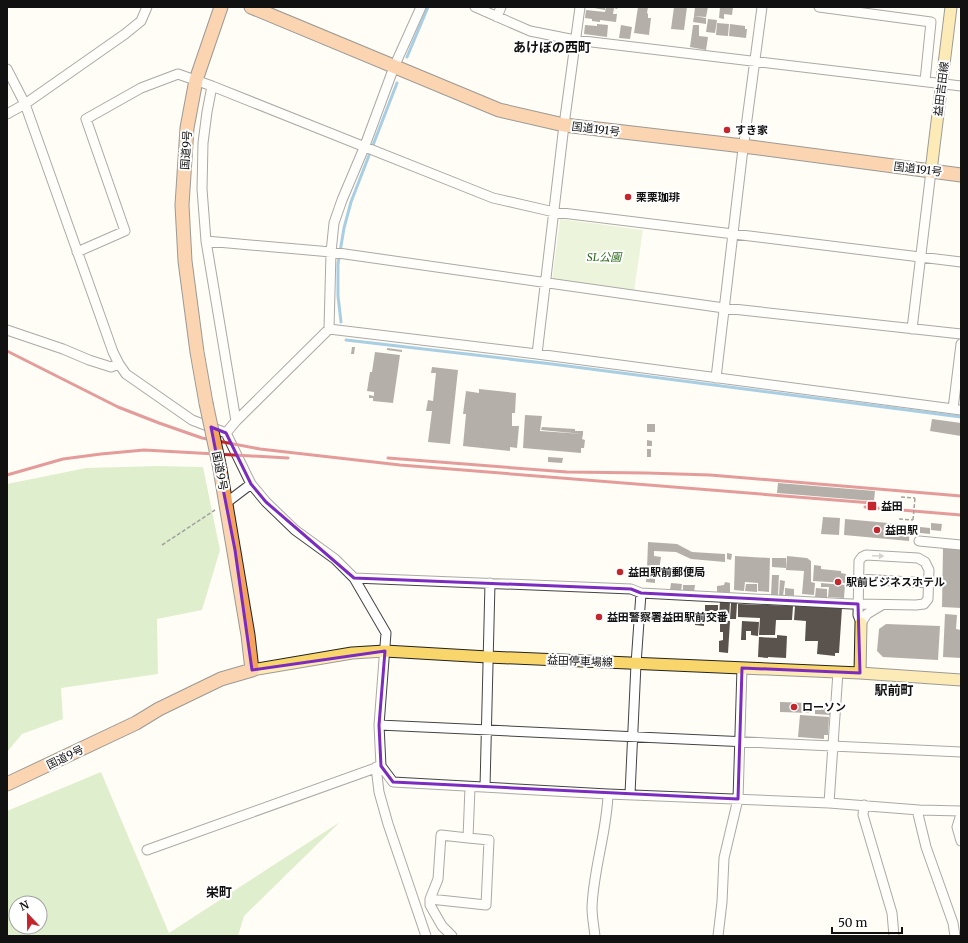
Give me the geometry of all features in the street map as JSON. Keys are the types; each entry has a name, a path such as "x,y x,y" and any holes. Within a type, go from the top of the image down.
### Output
{"highway":[{"name":"国道9号","path":"7,784 136,723 159,709 221,679 252,670 248,635 226,503 197,352 184,261 182,205 187,128 196,80 221,7"},
{"name":"国道191号","path":"251,7 499,110 564,125 743,146 961,175"}],"main road":[{"name":"益田吉田線","path":"931,171 951,7"},
{"path":"860,673 861,623"},
{"name":"益田停車場線","path":"252,670 352,653 385,651 636,664 860,673 961,680"}],"street":[{"path":"7,114 25,104 125,34 141,21 147,7"},
{"path":"226,433 236,421 329,329 331,252 334,223 394,67 421,7"},
{"path":"475,7 530,31 575,40 961,86"},
{"path":"497,17 501,7"},
{"path":"537,354 564,125 580,7"},
{"path":"716,378 743,146 756,62 762,7"},
{"path":"819,7 931,22 925,81"},
{"path":"7,69 25,104 118,364 126,374 192,420 226,433 251,484 266,502 295,530 335,559 354,578 386,633 379,725 379,792 388,824 422,920 426,936"},
{"path":"77,252 125,231 86,119 141,88 178,74 212,86 364,148 493,198 554,212 961,262"},
{"path":"212,86 203,143 202,189 206,241 236,421"},
{"path":"912,329 931,171"},
{"path":"206,241 331,252 724,308 961,334"},
{"path":"329,329 537,354 957,409 961,344"},
{"path":"7,330 111,367 118,364"},
{"path":"7,335 38,341"},
{"path":"226,503 251,484"},
{"path":"919,541 961,545"},
{"path":"354,578 631,589 641,593 858,604 916,605 924,604 928,599 929,570 925,562 918,558 866,555 862,557 859,561 858,604 858,615 861,623"},
{"path":"859,579 929,583"},
{"path":"485,787 490,583"},
{"path":"630,794 641,593"},
{"path":"861,623 867,614 886,604"},
{"path":"718,936 722,902 724,858 738,799 742,668"},
{"path":"829,803 838,672"},
{"path":"379,725 961,752"},
{"path":"379,766 393,782 608,794 829,803 961,815 957,827 961,841"},
{"path":"147,850 379,766"},
{"path":"468,838 470,786"},
{"path":"595,936 592,909 596,871 607,812 608,794"},
{"path":"864,806 863,815 892,913 894,936"},
{"path":"919,810 918,814 926,847 955,936"},
{"path":"430,899 486,904 490,840 441,835 438,879 430,899 430,905 442,926 452,936"}],"path":[{"path":"899,519 913,520 914,498 901,497"},
{"path":"162,545 226,503"}],"highlighted area":[{"path":"211,427 226,433 251,484 266,502 354,578 631,589 641,593 858,604 860,673 742,668 738,799 393,782 381,766 379,725 385,651 252,670 235,550"}],"green space":[{"name":"SL公園","path":"560,219 643,230 634,292 552,281"},
{"path":"158,466 203,467 220,550 202,610 157,619 158,674 61,688 63,719 22,734 7,752 7,484 86,468"},
{"path":"101,772 169,933 340,822 244,916 238,936 7,936 7,811"}],"building":[{"path":"589,7 605,7 605,10"},
{"path":"606,7 618,7 617,9 614,8 613,14 617,14 616,22 600,20 600,22 592,21 592,19 585,18 586,10 605,12"},
{"path":"638,7 648,7 648,18 651,18 649,35 634,33"},
{"path":"674,7 687,7 684,30 671,29"},
{"path":"695,7 708,7 706,17 694,16"},
{"path":"720,7 733,7 732,15 724,14 724,19 719,18"},
{"path":"694,16 706,18 706,24 693,22"},
{"path":"708,19 717,20 715,33 706,32"},
{"path":"717,23 729,24 728,36 716,35"},
{"path":"597,24 608,25 607,37 584,34 585,25 597,26"},
{"path":"730,24 745,26 745,29 747,29 746,38 729,36"},
{"path":"621,25 632,27 630,39 619,38"},
{"path":"693,25 699,25 699,36 708,37 706,50 690,47"},
{"path":"352,347 355,347 354,354 351,354"},
{"path":"387,348 402,350 402,352 387,350"},
{"path":"375,352 400,355 393,403 373,401 373,398 369,398 369,395 374,396 374,392 367,391"},
{"path":"432,367 458,370 450,444 428,442 432,411 426,411 428,400 433,401 436,373 431,373"},
{"path":"479,389 516,393 515,413 512,413 512,426 519,426 517,448 510,447 510,451 463,446 466,414 463,414 466,391 479,393"},
{"path":"525,415 542,416 540,431 583,434 582,439 585,440 584,448 581,448 581,453 523,448"},
{"path":"932,419 961,423 961,436 930,431"},
{"path":"647,424 655,424 655,432 647,432"},
{"path":"542,427 575,429 575,431 583,431 583,434 541,430"},
{"path":"647,440 652,441 652,446 647,446"},
{"path":"647,449 651,449 651,457 647,457"},
{"path":"548,457 563,458 562,463 548,462"},
{"path":"778,483 875,491 874,501 777,493"},
{"path":"823,517 840,518 839,535 821,534"},
{"name":"益田駅","path":"845,519 910,525 909,541 844,535"},
{"path":"931,523 942,524 941,531 931,530"},
{"path":"920,527 930,528 930,534 920,533"},
{"path":"648,542 677,544 692,552 725,554 725,562 691,559 676,552 654,551 654,556 661,557 659,570 647,569"},
{"path":"943,548 961,549 961,608 942,607"},
{"path":"727,553 732,554 731,560 727,559"},
{"path":"735,556 770,558 769,592 758,591 758,583 745,582 744,591 734,590"},
{"path":"787,556 807,558 811,561 811,582 815,583 814,595 802,594 804,571 786,570"},
{"path":"772,558 786,558 786,568 772,567"},
{"path":"814,565 821,566 821,569 841,571 841,573 846,574 845,583 813,581"},
{"path":"647,571 655,571 655,583 646,582"},
{"path":"772,575 779,575 778,595 771,595"},
{"path":"780,580 785,581 783,596 779,595"},
{"path":"725,582 730,583 730,593 717,592 717,586 724,585"},
{"path":"671,583 682,584 681,591 670,590"},
{"path":"821,583 845,585 844,598 828,597 829,587 821,587"},
{"path":"746,584 757,584 757,592 745,591"},
{"path":"683,585 695,585 694,592 683,591"},
{"path":"785,588 794,589 794,596 785,595"},
{"path":"816,588 827,589 827,598 815,597"},
{"path":"720,601 730,602 729,619 719,618"},
{"path":"731,603 737,603 736,619 730,619"},
{"path":"738,604 793,606 792,620 776,620 775,635 759,635 760,618 738,617"},
{"path":"705,605 718,605 718,620 705,616"},
{"path":"795,606 842,608 839,653 835,653 835,656 817,654 818,641 805,641 806,621 794,620"},
{"path":"945,614 957,615 956,629 961,630 961,658 943,657"},
{"path":"695,619 704,620 704,626 695,625"},
{"path":"720,620 730,621 728,653 719,652 719,641 723,640 723,632 720,632"},
{"path":"742,621 759,622 758,636 751,635 751,631 746,631 746,640 741,640"},
{"path":"886,624 940,626 938,660 883,657 877,651 879,629"},
{"path":"777,635 787,636 786,658 758,657 759,637 777,638"},
{"name":"ローソン","path":"780,702 809,703 809,713 780,712"},
{"path":"822,705 830,705 830,715 815,714 815,710 821,710"},
{"path":"800,715 829,717 828,735 824,735 824,739 798,737"}],"waterway":[{"path":"407,57 428,7"},
{"path":"341,322 338,296 338,264 344,228 351,202 397,83"},
{"path":"346,340 552,364 961,417"}],"railway":[{"path":"7,351 118,407 159,423 202,438 260,449 400,465 872,503"},
{"path":"7,475 63,459 144,450 288,458"},
{"path":"388,458 567,472 710,475 961,496"},
{"path":"865,507 961,515"}],"place":[{"name":"すき家","path":"727,130"},
{"name":"栗栗珈琲","path":"628,197"},
{"name":"益田","path":"872,506"},
{"name":"益田駅","path":"877,530"},
{"name":"益田駅前郵便局","path":"620,572"},
{"name":"駅前ビジネスホテル","path":"838,582"},
{"name":"益田警察署益田駅前交番","path":"599,617"},
{"name":"ローソン","path":"794,707"}],"district":[{"name":"あけぼの西町","path":"552,47"},
{"name":"駅前町","path":"894,690"},
{"name":"栄町","path":"219,892"}]}
